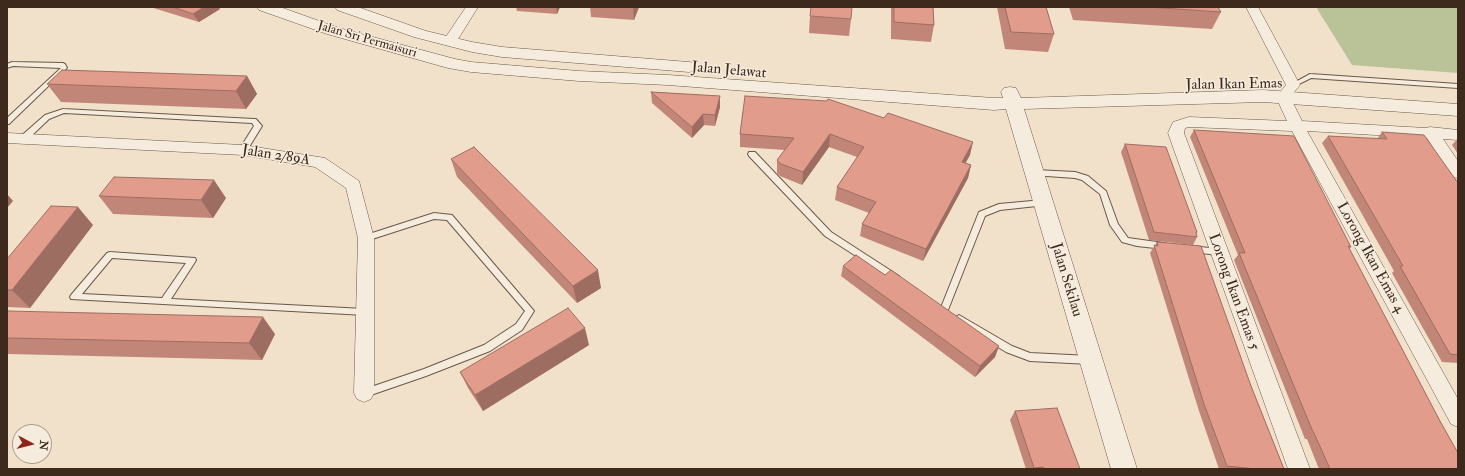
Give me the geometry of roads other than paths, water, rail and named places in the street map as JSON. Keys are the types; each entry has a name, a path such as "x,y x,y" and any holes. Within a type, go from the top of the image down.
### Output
{"street":[{"name":"Jalan Sri Permaisuri","path":"344,7 420,34 450,41"},
{"path":"471,67 450,52 447,46 472,7"},
{"name":"Lorong Ikan Emas 4","path":"1252,7 1288,91 1297,126 1458,418"},
{"name":"Jalan Sri Permaisuri","path":"269,8 333,31 406,52 471,67"},
{"path":"406,52 432,49 450,41"},
{"name":"Jalan Jelawat","path":"450,41 472,47 502,52 977,91 1012,98"},
{"name":"Jalan Jelawat","path":"471,67 579,76 668,80 969,103 1012,98"},
{"name":"Jalan Ikan Emas","path":"1288,91 1458,110"},
{"name":"Jalan Ikan Emas","path":"1012,98 1263,96 1288,91 1458,96"},
{"name":"Jalan Sekilau","path":"1012,98 1124,469"},
{"name":"Lorong Ikan Emas 5","path":"1297,126 1189,122 1178,126 1176,133 1218,252 1299,469"},
{"path":"1297,126 1430,132 1458,135"},
{"path":"1430,132 1458,173"},
{"name":"Jalan 2/89A","path":"7,138 243,150 319,162 353,185 366,238 364,393"}],"lane":[{"path":"7,66 12,64 63,65 64,68 7,122"},
{"path":"1288,91 1310,76 1458,86"},
{"path":"23,139 46,117 63,111 254,121 258,126 243,150"},
{"path":"752,154 828,234 905,284"},
{"path":"1034,173 1075,175 1085,178 1103,193 1114,225 1125,240 1137,243 1218,252"},
{"path":"1043,203 999,207 982,214 940,307 1009,349 1030,357 1091,360"},
{"path":"364,393 426,372 487,348 519,327 530,310 448,217 434,216 366,238"},
{"path":"166,301 192,260 110,255 74,297 365,312"}]}
